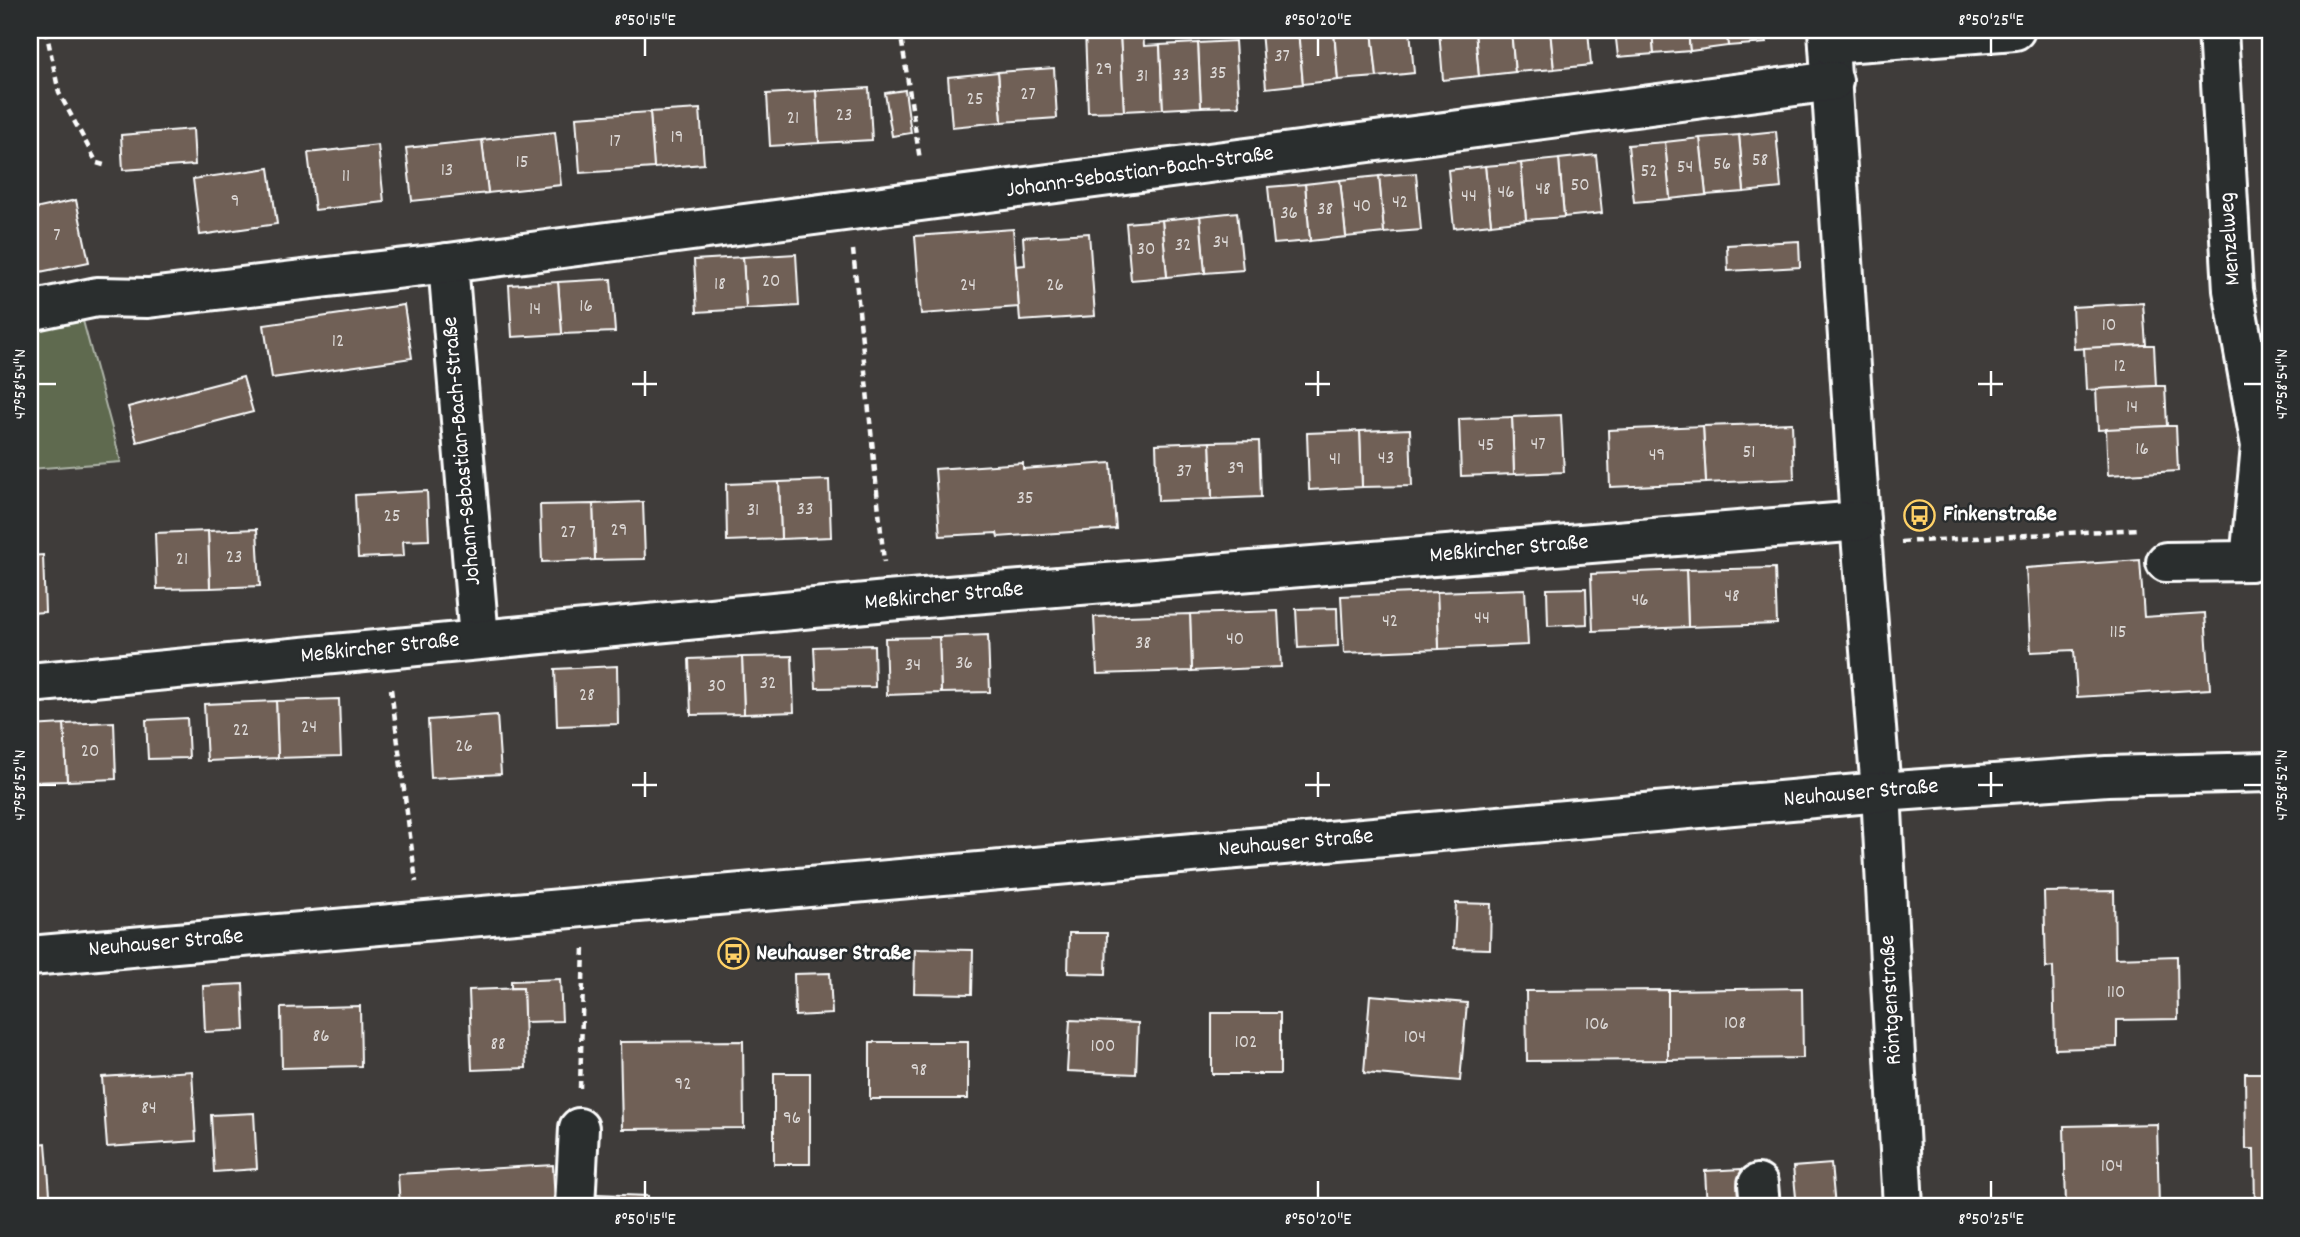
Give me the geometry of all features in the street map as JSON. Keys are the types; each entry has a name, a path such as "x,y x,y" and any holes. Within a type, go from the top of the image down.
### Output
{"street":[{"path":"1881,792 1828,37 2015,30"},
{"name":"Menzelweg","path":"2166,562 2250,561 2261,446 2233,290 2218,30"},
{"name":"Johann-Sebastian-Bach-Straße","path":"30,311 97,297 148,298 448,263 1833,81"},
{"name":"Johann-Sebastian-Bach-Straße","path":"448,263 479,639"},
{"name":"Meßkircher Straße","path":"30,682 887,601 1861,533"},
{"name":"Neuhauser Straße","path":"30,956 1881,792 2107,776 2270,772"},
{"name":"Röntgenstraße","path":"1881,792 1903,1207"},
{"path":"575,1207 579,1128"}],"path":[{"path":"46,30 59,93 97,163 107,166"},
{"path":"901,30 927,201"},
{"path":"850,211 887,601"},
{"path":"1861,533 2143,529 2166,562"},
{"path":"385,648 421,921"},
{"path":"579,1128 586,907"}],"green space":[{"path":"82,317 121,462 30,469 30,327"}],"building":[{"path":"1085,30 1120,30 1124,111 1088,112"},
{"path":"1120,30 1143,30 1144,46 1160,45 1163,109 1124,111"},
{"path":"1298,30 1303,84 1266,88 1261,31"},
{"path":"1298,30 1334,30 1338,80 1303,84"},
{"path":"1334,30 1372,30 1377,77 1338,80"},
{"path":"1372,30 1410,30 1414,73 1377,77"},
{"path":"1439,30 1475,30 1479,76 1443,80"},
{"path":"1475,30 1511,30 1515,72 1479,76"},
{"path":"1511,30 1550,30 1554,69 1515,72"},
{"path":"1550,30 1588,30 1591,65 1554,69"},
{"path":"1615,30 1652,30 1654,54 1618,57"},
{"path":"1652,30 1688,30 1690,51 1654,54"},
{"path":"1688,30 1727,30 1728,46 1690,51"},
{"path":"1727,30 1764,30 1766,43 1728,46"},
{"path":"1235,41 1239,106 1201,107 1198,43"},
{"path":"1198,43 1201,107 1163,109 1160,45"},
{"path":"1054,68 1057,118 1002,122 998,72"},
{"path":"998,72 1002,122 952,127 948,77"},
{"path":"869,88 872,140 819,143 816,91"},
{"path":"905,90 911,133 892,136 885,93"},
{"path":"816,91 819,143 770,146 767,94"},
{"path":"700,109 704,164 654,168 650,112"},
{"path":"650,112 654,168 580,173 576,117"},
{"path":"193,129 195,165 123,170 121,135"},
{"path":"1776,131 1781,188 1744,192 1739,135"},
{"path":"555,132 561,185 488,193 482,140"},
{"path":"1739,135 1744,192 1706,195 1700,138"},
{"path":"1700,138 1706,195 1670,199 1665,142"},
{"path":"482,140 488,193 412,201 406,148"},
{"path":"1665,142 1670,199 1634,202 1628,145"},
{"path":"378,145 384,202 315,210 308,153"},
{"path":"1596,155 1602,213 1564,217 1559,159"},
{"path":"1559,159 1564,217 1526,220 1521,163"},
{"path":"1521,163 1526,220 1491,224 1485,166"},
{"path":"1485,166 1491,224 1454,228 1448,170"},
{"path":"269,168 277,224 200,235 193,179"},
{"path":"1416,173 1421,230 1384,233 1379,176"},
{"path":"1379,176 1384,233 1346,237 1340,180"},
{"path":"1340,180 1346,237 1310,241 1305,184"},
{"path":"1305,184 1310,241 1274,244 1268,187"},
{"path":"76,200 89,262 30,274 30,210"},
{"path":"1237,212 1243,270 1205,273 1200,216"},
{"path":"1200,216 1205,273 1167,277 1162,220"},
{"path":"1162,220 1167,277 1131,280 1126,223"},
{"path":"1013,229 1019,307 921,314 915,236"},
{"path":"1089,233 1095,316 1020,321 1016,266 1025,265 1023,237"},
{"path":"1799,241 1800,267 1728,271 1727,245"},
{"path":"796,254 799,306 746,309 743,257"},
{"path":"743,257 746,309 697,312 694,260"},
{"path":"611,279 615,332 562,334 558,282"},
{"path":"558,282 562,334 512,337 509,285"},
{"path":"2143,303 2146,345 2074,349 2072,307"},
{"path":"404,305 412,358 272,378 264,325"},
{"path":"2154,345 2156,386 2086,390 2084,348"},
{"path":"243,377 253,412 137,442 128,407"},
{"path":"2165,386 2167,426 2098,430 2096,389"},
{"path":"1561,415 1564,472 1514,474 1512,417"},
{"path":"1512,417 1514,474 1461,476 1459,419"},
{"path":"1792,423 1794,479 1706,483 1703,426"},
{"path":"1703,426 1706,483 1610,487 1608,430"},
{"path":"2176,426 2178,471 2108,475 2106,429"},
{"path":"1410,429 1412,486 1362,487 1360,431"},
{"path":"1360,431 1362,487 1309,490 1307,433"},
{"path":"1259,441 1261,497 1212,499 1210,442"},
{"path":"1210,442 1212,499 1158,501 1156,444"},
{"path":"1023,463 1023,469 1111,463 1116,529 998,537 997,533 940,536 935,469"},
{"path":"829,480 831,537 781,539 779,482"},
{"path":"779,482 781,539 727,541 726,484"},
{"path":"427,491 429,540 403,541 404,556 358,558 355,495"},
{"path":"643,502 645,559 595,560 593,504"},
{"path":"593,504 595,560 542,562 540,505"},
{"path":"257,529 260,586 210,588 208,531"},
{"path":"208,531 210,588 157,589 155,533"},
{"path":"43,555 45,612 30,613 30,556"},
{"path":"2140,560 2144,617 2205,613 2210,689 2077,697 2074,650 2031,652 2026,568"},
{"path":"1775,568 1777,624 1688,627 1686,570"},
{"path":"1686,570 1688,627 1593,631 1591,574"},
{"path":"1586,588 1587,624 1548,626 1547,589"},
{"path":"1525,589 1528,645 1439,649 1437,592"},
{"path":"1437,592 1439,649 1344,653 1341,596"},
{"path":"1337,608 1338,646 1298,648 1296,609"},
{"path":"1278,611 1281,667 1192,671 1190,614"},
{"path":"1190,614 1192,671 1097,674 1094,617"},
{"path":"988,635 990,692 941,693 939,637"},
{"path":"939,637 941,693 887,695 885,638"},
{"path":"874,645 875,687 816,688 814,647"},
{"path":"792,656 794,712 744,714 742,657"},
{"path":"742,657 744,714 691,715 689,659"},
{"path":"617,666 618,724 557,726 555,669"},
{"path":"339,699 341,756 278,758 276,701"},
{"path":"276,701 278,758 207,761 204,704"},
{"path":"497,715 501,774 431,778 428,720"},
{"path":"187,718 189,758 148,759 146,720"},
{"path":"114,722 116,779 67,781 64,724"},
{"path":"64,724 67,781 30,782 30,726"},
{"path":"2114,891 2115,958 2177,956 2178,1019 2117,1020 2117,1047 2055,1049 2053,967 2046,968 2044,892"},
{"path":"1456,903 1491,904 1490,949 1454,948"},
{"path":"1069,933 1107,933 1106,974 1068,973"},
{"path":"915,949 973,950 972,994 914,993"},
{"path":"830,973 832,1014 795,1016 794,974"},
{"path":"560,979 562,1021 524,1022 523,988 511,988 511,981"},
{"path":"243,984 245,1030 205,1032 203,986"},
{"path":"523,988 526,1068 472,1070 469,990"},
{"path":"1802,988 1803,1058 1668,1060 1668,990"},
{"path":"1668,990 1668,1060 1527,1061 1526,991"},
{"path":"1370,995 1467,1003 1460,1081 1364,1073"},
{"path":"360,1006 361,1066 282,1068 281,1008"},
{"path":"1212,1013 1280,1013 1280,1074 1212,1074"},
{"path":"1070,1020 1138,1023 1136,1074 1067,1071"},
{"path":"743,1041 744,1128 622,1129 620,1042"},
{"path":"870,1042 968,1042 968,1099 870,1099"},
{"path":"192,1071 196,1141 107,1147 102,1077"},
{"path":"774,1073 810,1073 810,1164 774,1164"},
{"path":"2245,1073 2270,1073 2270,1207 2255,1207 2254,1149 2246,1149"},
{"path":"254,1113 257,1169 214,1172 211,1115"},
{"path":"2157,1124 2159,1207 2066,1207 2064,1126"},
{"path":"46,1143 51,1207 30,1207 30,1145"},
{"path":"1831,1164 1835,1207 1797,1207 1793,1167"},
{"path":"553,1165 555,1205 400,1207 398,1174"},
{"path":"1741,1169 1743,1207 1707,1207 1705,1171"},
{"path":"595,1194 648,1196 648,1207 594,1207"}],"place":[{"name":"Finkenstraße","path":"1920,515"},
{"name":"Neuhauser Straße","path":"733,954"}]}
